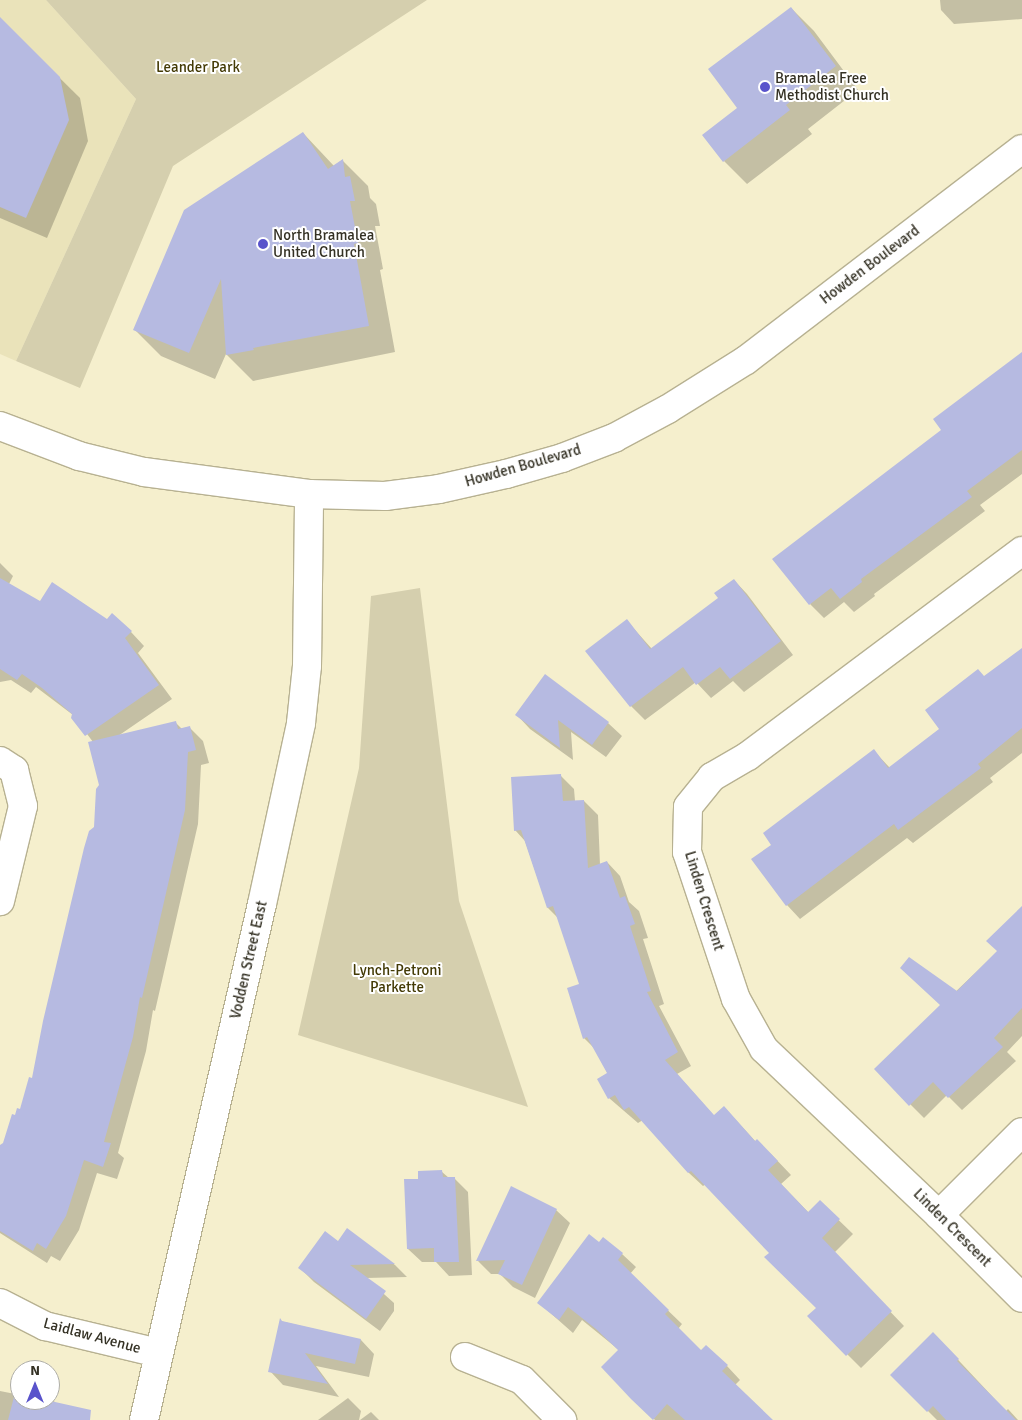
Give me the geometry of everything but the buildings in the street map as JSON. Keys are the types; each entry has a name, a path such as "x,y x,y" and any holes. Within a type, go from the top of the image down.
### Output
{"street":[{"name":"Howden Boulevard","path":"0,426 80,456 144,472 309,494 385,496 439,489 562,458 614,438 668,410 746,360 1022,149"},
{"name":"Vodden Street East","path":"144,1420 262,904 300,723 308,656 309,494"},
{"name":"Linden Crescent","path":"1022,551 748,756 712,777 688,807 687,852 736,999 764,1048 940,1215 1022,1298"},
{"path":"0,761 14,770 23,806 0,901"},
{"path":"940,1215 1022,1132"},
{"name":"Laidlaw Avenue","path":"0,1304 45,1326 158,1353"},
{"path":"464,1357 522,1380 562,1420"}],"shaded area":[{"path":"0,0 46,0 136,99 16,361 0,354"}],"green space":[{"name":"Leander Park","path":"46,0 427,0 173,166 80,388 16,361 136,99"},
{"name":"Lynch-Petroni Parkette","path":"420,588 459,901 528,1107 298,1035 359,768 371,596"}],"place":[{"name":"Bramalea Free Methodist Church","path":"765,87"},
{"name":"North Bramalea United Church","path":"263,244"}]}
